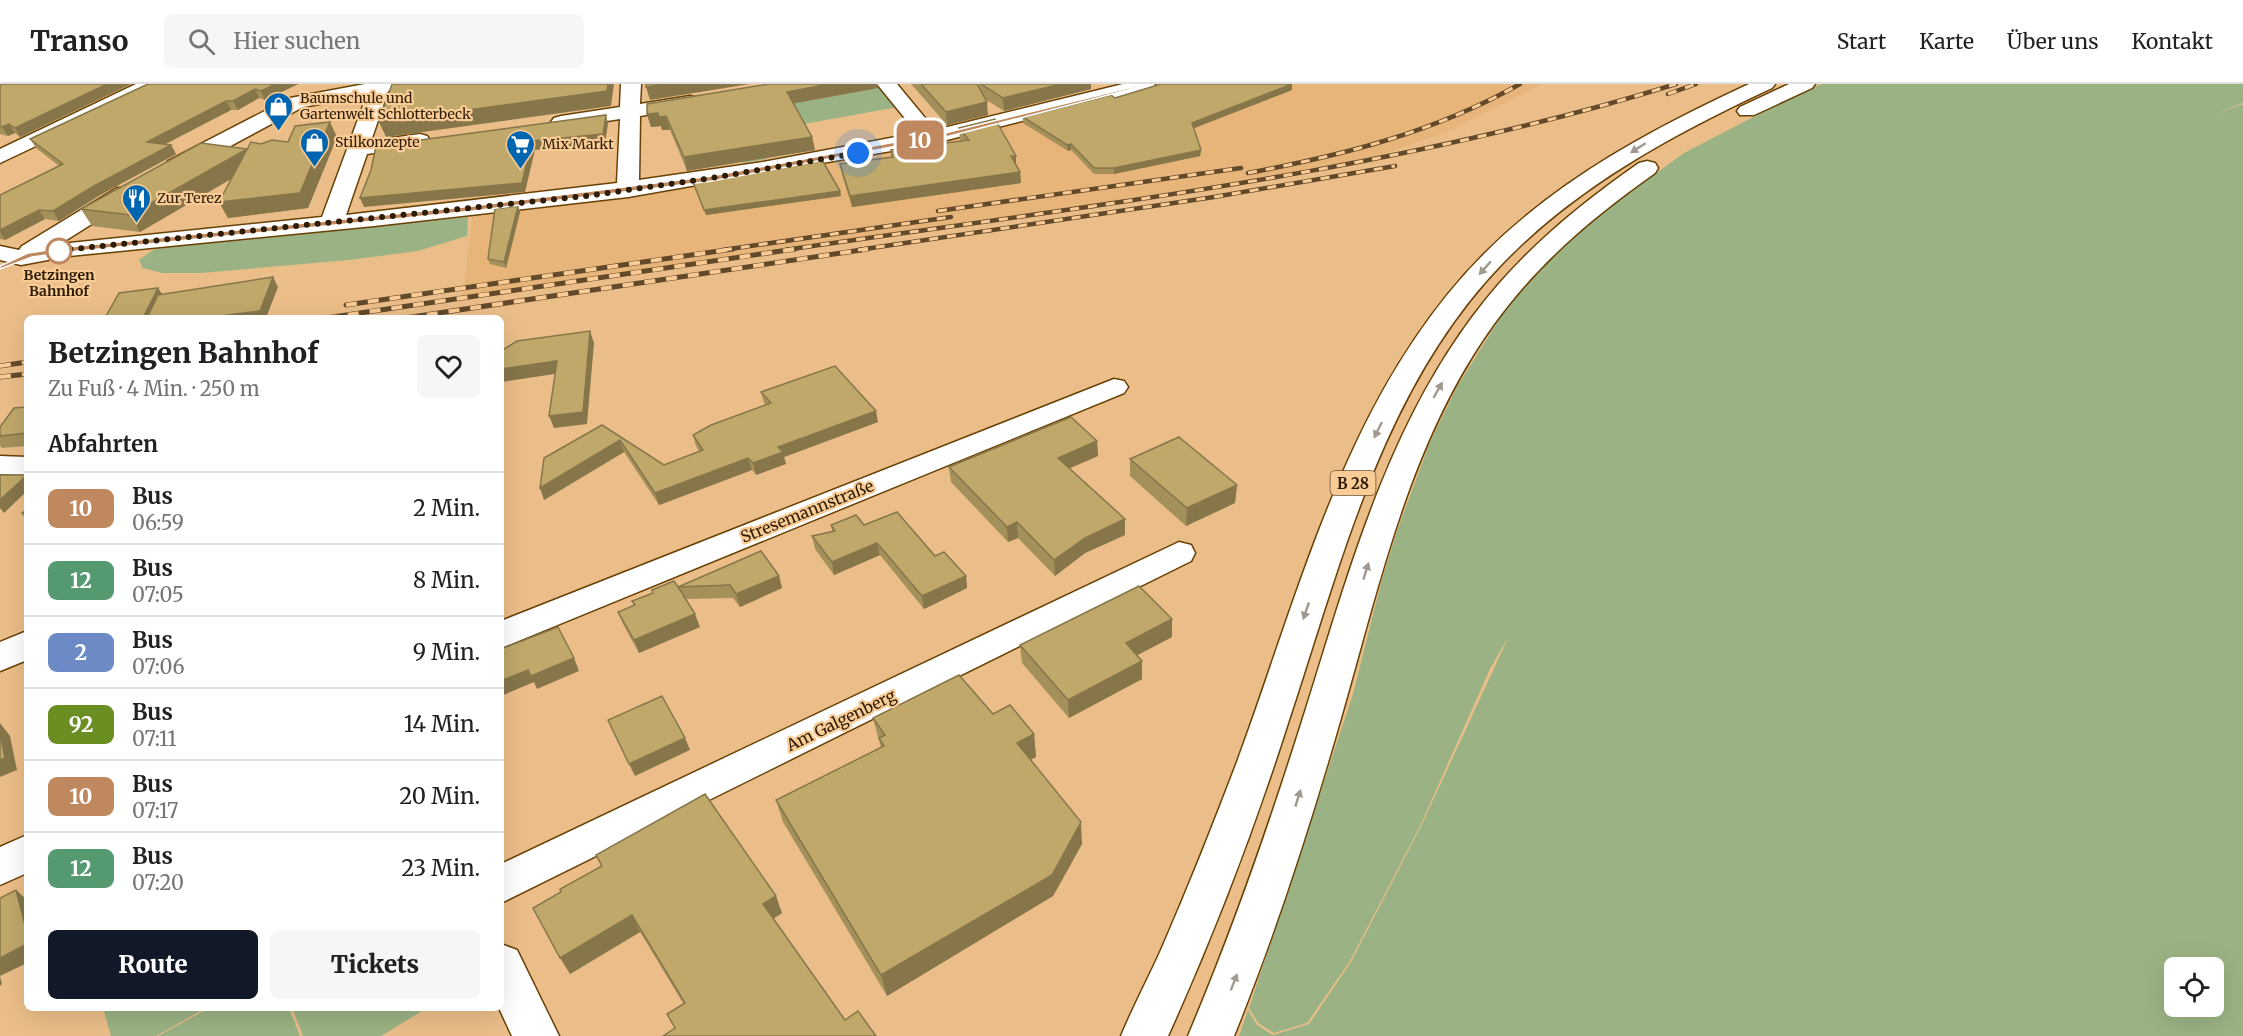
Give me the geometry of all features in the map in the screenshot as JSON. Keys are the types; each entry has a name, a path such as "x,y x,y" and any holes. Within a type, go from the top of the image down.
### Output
{"main road":[{"path":"0,157 151,84"},
{"path":"628,190 631,84"},
{"path":"887,84 931,138"},
{"path":"7,259 69,249 628,190 787,166 931,138 1044,112 1145,84"},
{"name":"B 28","path":"1144,1036 1176,969 1231,831 1349,494 1379,427 1419,355 1492,261 1554,205 1647,143 1765,84"},
{"name":"B 28","path":"1211,1036 1261,909 1290,827 1381,523 1414,438 1472,334 1516,278 1548,244 1582,214 1674,150 1805,84"},
{"path":"332,223 360,149 388,85"},
{"path":"159,175 297,102 388,85"},
{"path":"543,124 709,99"},
{"path":"360,149 440,138"},
{"path":"7,259 139,186"},
{"name":"Stresemannstraße","path":"504,634 1114,387"},
{"path":"0,465 24,466"},
{"name":"Am Galgenberg","path":"504,883 1179,553"},
{"path":"0,658 24,646"},
{"path":"0,867 24,855"},
{"path":"504,971 536,1036"}],"shaded area":[{"path":"1145,84 1542,84 1454,129 1358,164 463,298 473,208 750,172"}],"green space":[{"path":"1822,84 2243,84 2243,103 2215,114 2243,104 2243,1036 1239,1036 1248,1010 1257,1025 1273,1035 1309,1024 1351,962 1422,824 1509,636 1490,669 1421,824 1350,961 1307,1023 1274,1033 1258,1023 1249,1008 1353,694 1382,579 1398,528 1430,442 1458,385 1507,307 1563,246 1596,217 1684,153 1799,93"},
{"path":"888,86 904,106 753,133 767,159 743,163 718,115"},
{"path":"468,217 467,236 418,251 349,260 201,273 162,273 143,268 139,260 153,250 171,246"},
{"path":"104,1011 201,1011 156,1036 111,1036"},
{"path":"204,1011 290,1011 300,1036 158,1036"},
{"path":"293,1011 422,1011 381,1036 303,1036"}],"building":[{"path":"0,84 107,84 15,128 9,124 0,126"},
{"path":"148,84 276,84 261,91 255,89 233,101 226,101 147,142 171,145 94,186 53,211 39,210 0,230 0,195 63,164 30,139"},
{"path":"392,84 608,84 607,91 379,122"},
{"path":"646,84 667,84 646,87"},
{"path":"769,84 829,84 787,92 812,137 684,157 666,116 659,117 658,113 647,114 647,104"},
{"path":"921,84 977,84 987,102 946,112"},
{"path":"981,84 1061,84 1003,98"},
{"path":"1161,84 1292,84 1192,123 1201,150 1114,168 1094,168 1071,144 1067,145 1023,117 1111,95 1115,98"},
{"path":"606,115 603,134 532,141 522,183 360,198 371,170 376,146"},
{"path":"995,119 1016,156 1011,156 1020,172 850,196 840,164 893,157 891,150 969,140 959,128"},
{"path":"330,122 300,193 219,202 251,142 261,144 272,140 288,142 295,126"},
{"path":"201,143 247,149 130,215 81,209"},
{"path":"822,160 840,191 704,210 693,182"},
{"path":"518,206 504,262 488,259 495,209"},
{"path":"273,277 260,311 228,315 148,315 158,295"},
{"path":"158,288 144,315 107,315 119,293"},
{"path":"590,331 583,412 549,416 557,361 504,369 504,349 517,341"},
{"path":"835,366 876,411 778,447 783,452 753,463 748,458 655,493 620,440 540,488 544,458 602,425 664,465 703,450 693,435 711,425 771,403 761,392"},
{"path":"24,407 24,433 0,436 0,427 14,408"},
{"path":"1071,417 1097,441 1058,458 1125,519 1085,538 1054,560 1017,522 1007,527 949,467"},
{"path":"1179,437 1237,485 1187,508 1130,459"},
{"path":"0,475 24,475 24,478 0,500"},
{"path":"897,512 935,556 944,552 966,576 922,596 877,543 832,562 812,536 835,531 831,525 856,515 864,525"},
{"path":"761,551 779,576 736,594 730,585 678,587"},
{"path":"674,581 695,614 634,640 618,612 635,605 632,601 653,593 652,590"},
{"path":"1139,586 1172,619 1126,643 1142,661 1068,700 1020,645"},
{"path":"558,627 574,658 531,676 528,670 504,680 504,648"},
{"path":"959,675 993,714 1010,705 1034,734 1017,743 1081,822 1052,875 881,975 776,800 884,746 879,738 885,735 873,718"},
{"path":"662,696 685,738 629,764 608,720"},
{"path":"0,732 5,758 0,760"},
{"path":"705,794 776,896 763,904 845,1020 858,1011 876,1036 663,1036 675,1028 667,1014 685,1003 632,915 560,958 533,908 561,892 560,889 602,866 596,855"},
{"path":"16,890 24,921 24,946 0,958 0,898"}],"railway":[{"path":"1248,173 1354,150 1422,129 1488,101 1520,84"},
{"path":"785,250 1122,202 1345,164 1456,142 1567,115 1676,84"},
{"path":"1668,94 1696,84"},
{"path":"858,250 1214,197 1395,166"},
{"path":"938,211 1241,168"},
{"path":"723,250 951,217"},
{"path":"346,305 733,249"},
{"path":"346,315 795,249"},
{"path":"425,315 868,249"},
{"path":"0,366 24,362"},
{"path":"0,377 24,374"}],"bus line":[{"name":"10","path":"0,266 31,255 69,249 586,196 712,178 787,166 950,134 1088,101 1145,84"}],"place":[{"name":"Baumschule und Gartenwelt Schlotterbeck","path":"279,132"},
{"name":"Stilkonzepte","path":"314,168"},
{"name":"Mix Markt","path":"521,170"},
{"name":"Zur Terez","path":"136,224"},
{"name":"Betzingen Bahnhof","path":"59,251"}],"route":[{"path":"59,251 54,251 586,196 712,178 858,153"}]}
